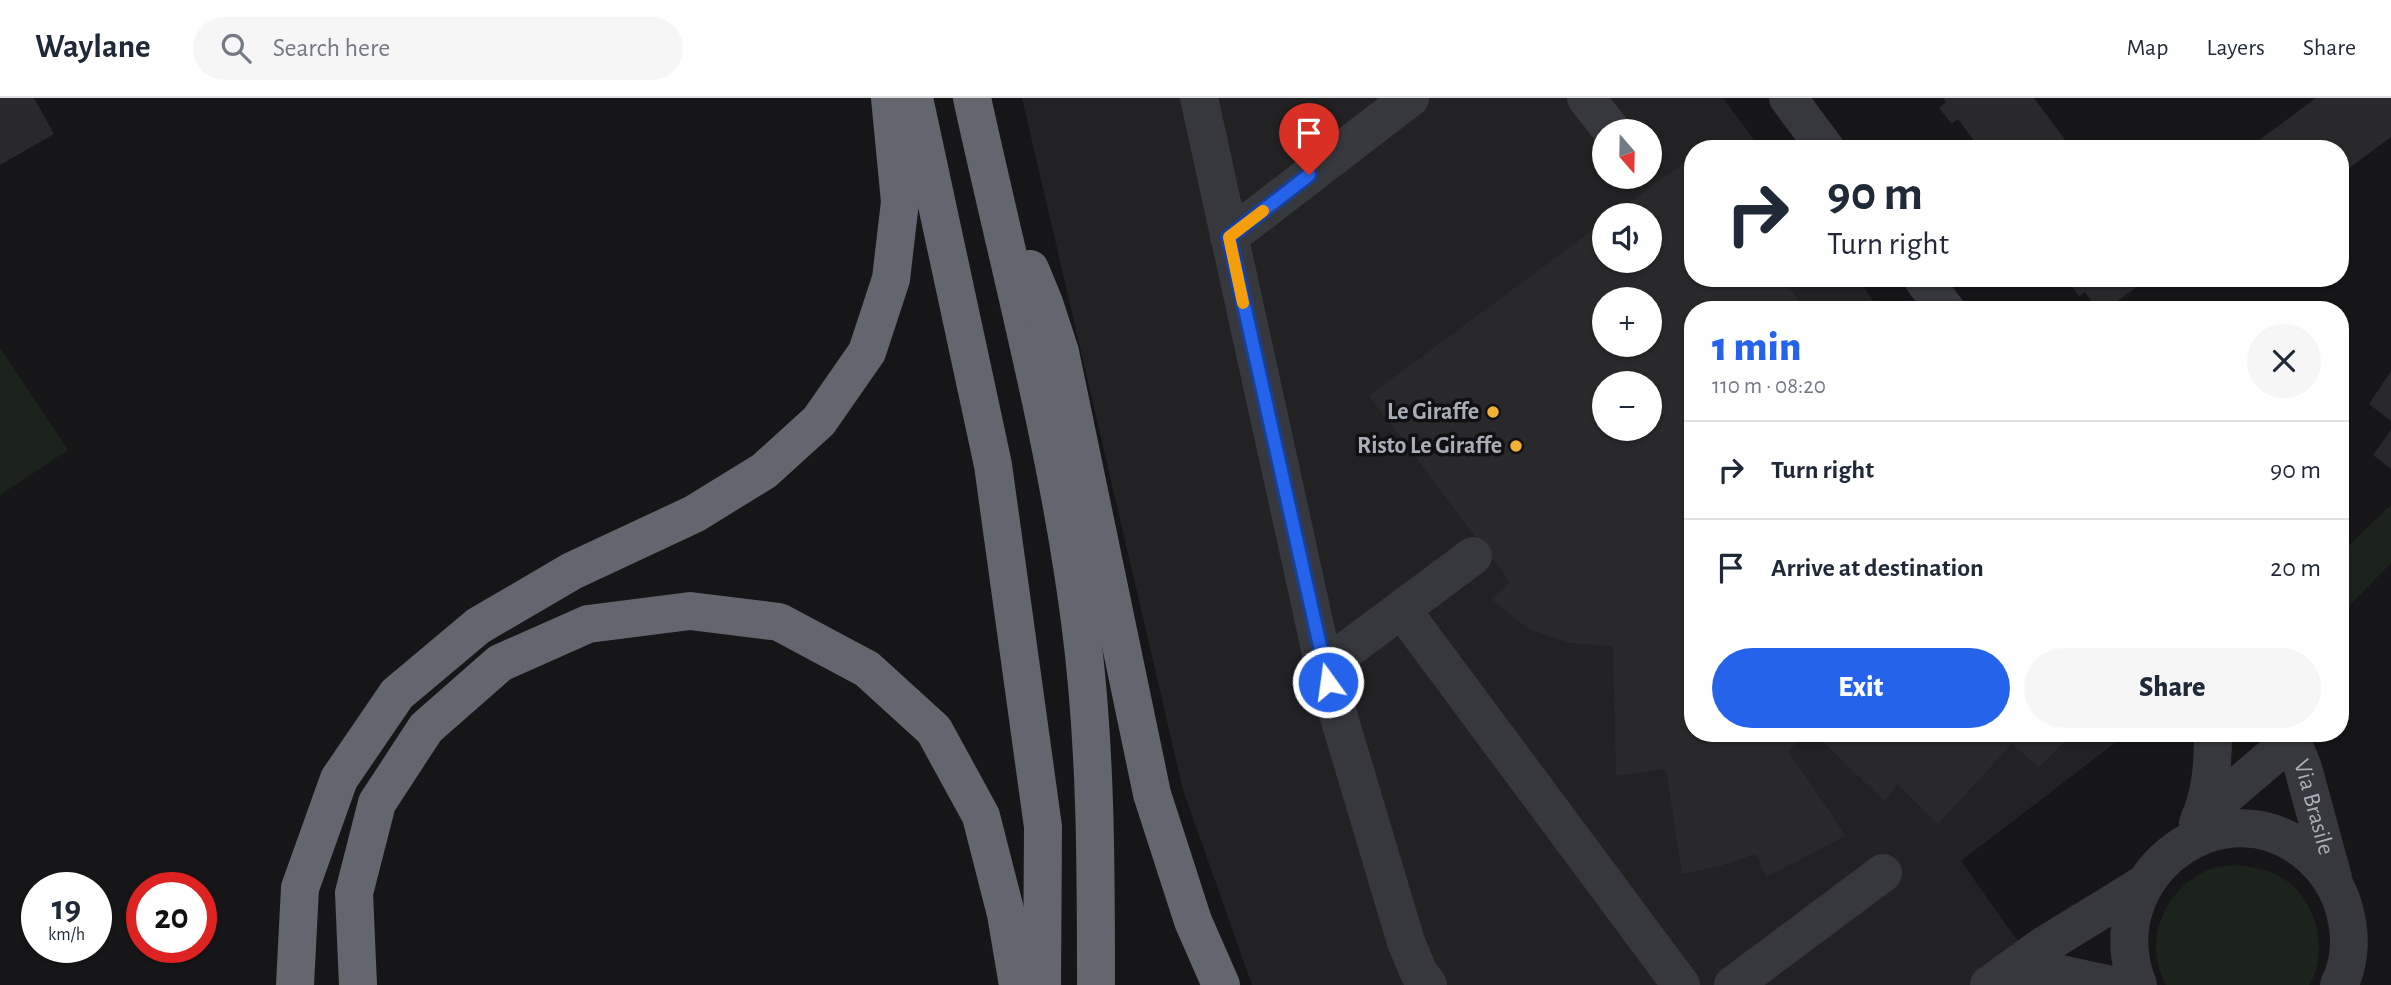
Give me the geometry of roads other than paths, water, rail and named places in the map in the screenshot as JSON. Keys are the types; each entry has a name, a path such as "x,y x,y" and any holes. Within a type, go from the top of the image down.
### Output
{"highway":[{"path":"295,985 300,888 339,779 397,695 478,626 572,571 706,507 764,471 819,421 867,352 891,279 900,202 890,98"},
{"path":"914,98 993,465 1043,827 1042,985"},
{"path":"972,98 1061,497 1080,621 1093,737 1096,802 1096,985"},
{"path":"989,178 1044,303 1060,352 1152,794 1194,921 1221,985"},
{"path":"358,985 354,894 377,803 426,728 500,663 588,624 690,611 779,622 867,669 934,730 981,816 1006,914 1018,985"},
{"path":"300,888 313,985"}],"street":[{"path":"1199,98 1324,667 1406,942 1419,973 1428,985"},
{"path":"1229,237 1410,98"},
{"path":"1586,98 1603,119"},
{"path":"1788,98 1819,140"},
{"path":"1324,667 1473,556"},
{"path":"1402,610 1681,985"},
{"path":"2194,830 2210,785 2213,742"},
{"path":"2138,985 2131,964 2129,938 2135,905 2144,884 2163,860 2281,742"},
{"name":"Via Brasile","path":"2287,742 2302,768 2347,916 2347,962 2339,985"},
{"path":"2194,830 2202,836 2230,830 2252,830 2274,835 2308,853 2336,887"},
{"path":"1734,985 1778,972 1884,873"},
{"path":"1998,979 2043,946 2144,884"},
{"path":"1998,979 2047,971 2112,985"}],"place":[{"name":"Le Giraffe","path":"1493,412"},
{"name":"Risto Le Giraffe","path":"1516,446"}]}
